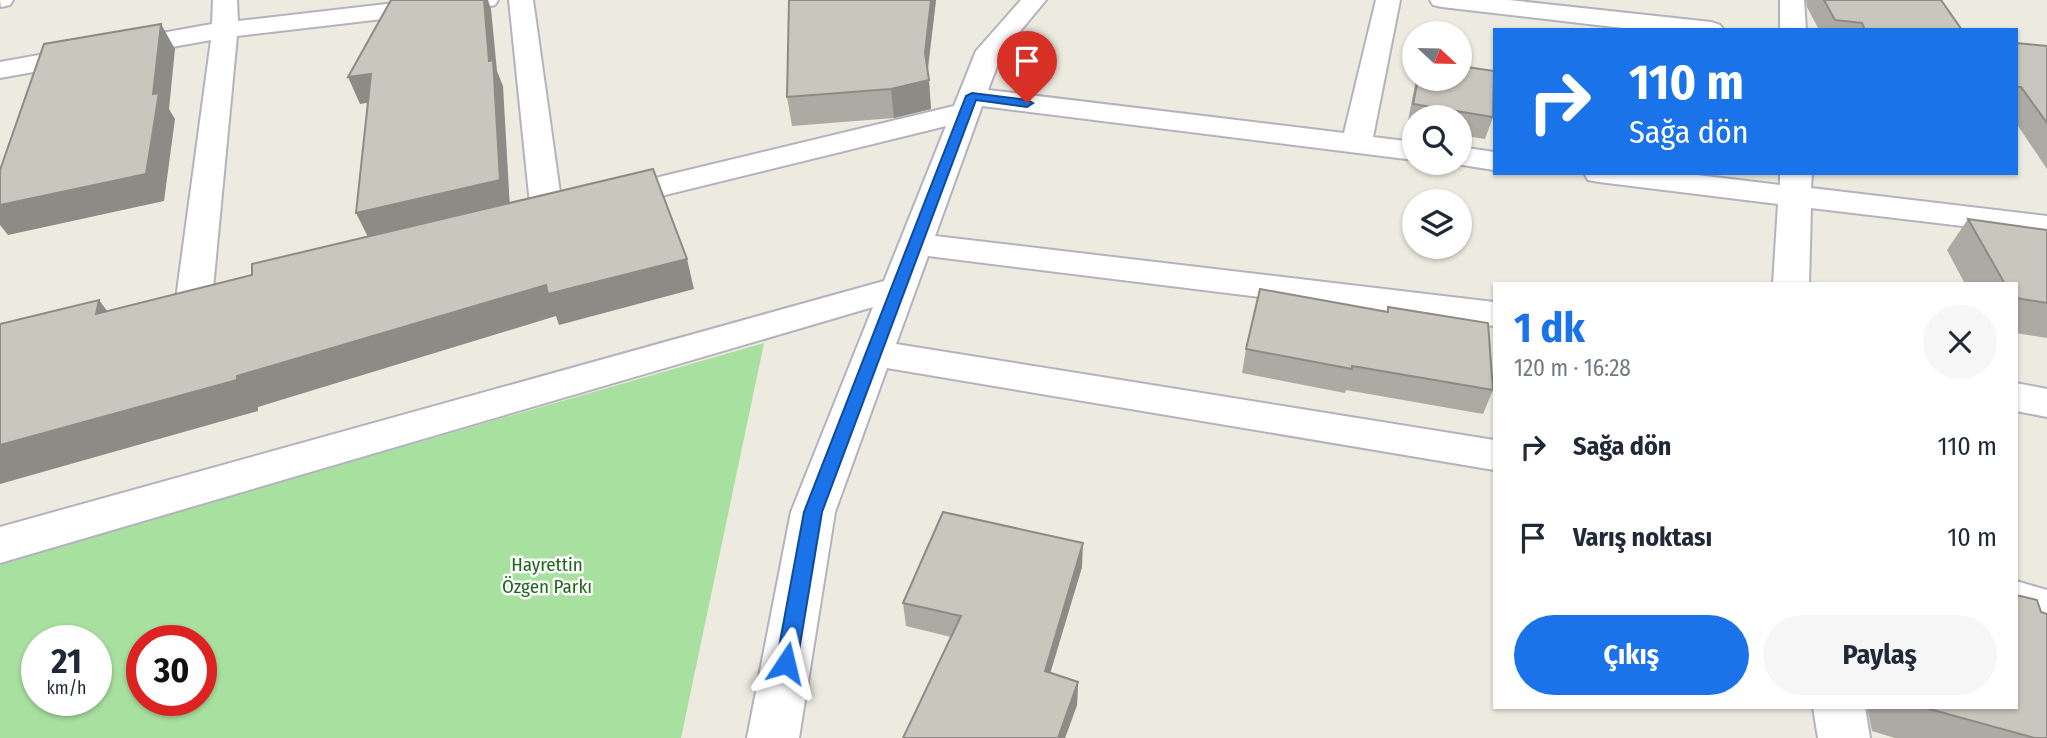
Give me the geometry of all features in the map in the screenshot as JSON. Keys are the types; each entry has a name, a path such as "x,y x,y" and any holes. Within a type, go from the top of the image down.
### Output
{"street":[{"path":"195,299 225,30 225,0"},
{"path":"0,70 225,30 486,0"},
{"path":"521,0 534,217 969,104 1402,150"},
{"path":"773,738 813,512 989,51 1034,0"},
{"path":"1356,144 1388,0"},
{"path":"1442,0 1693,28"},
{"path":"1792,0 1793,28"},
{"path":"1472,158 1493,161"},
{"path":"1633,175 1796,185 2047,226"},
{"path":"1791,282 1796,185"},
{"path":"916,244 1493,314"},
{"path":"0,545 899,288"},
{"path":"874,353 1493,455"},
{"path":"2018,397 2047,403"},
{"path":"2018,602 2047,610"},
{"path":"1839,709 1844,738"}],"green space":[{"name":"Hayrettin Özgen Parkı","path":"764,343 681,738 0,738 0,562"}],"building":[{"path":"391,0 484,0 489,61 493,60 500,180 356,213 371,74 348,77"},
{"path":"789,0 931,0 925,53 929,80 891,89 787,97"},
{"path":"1824,0 1941,0 1961,28 1864,28 1862,23 1835,20"},
{"path":"161,24 153,94 159,93 146,174 0,205 0,170 44,44"},
{"path":"2018,43 2047,46 2047,123 2021,87 2018,87"},
{"path":"1472,68 1493,71 1493,117 1472,114 1472,105 1413,104 1416,91 1472,91"},
{"path":"653,169 687,259 548,294 546,285 237,376 237,380 0,445 0,324 99,300 96,314 252,275 252,264"},
{"path":"1968,219 2047,230 2047,303 2018,298 2018,282 2004,282"},
{"path":"1260,289 1388,312 1388,307 1488,323 1493,390 1352,366 1352,369 1246,349"},
{"path":"943,512 1083,543 1045,671 1078,682 1058,738 903,738 961,616 903,603"},
{"path":"2018,595 2037,600 2041,612 2047,614 2047,738 2035,738 1929,709 2018,709"}],"route":[{"path":"786,663 813,512 972,96 1027,103"}]}
